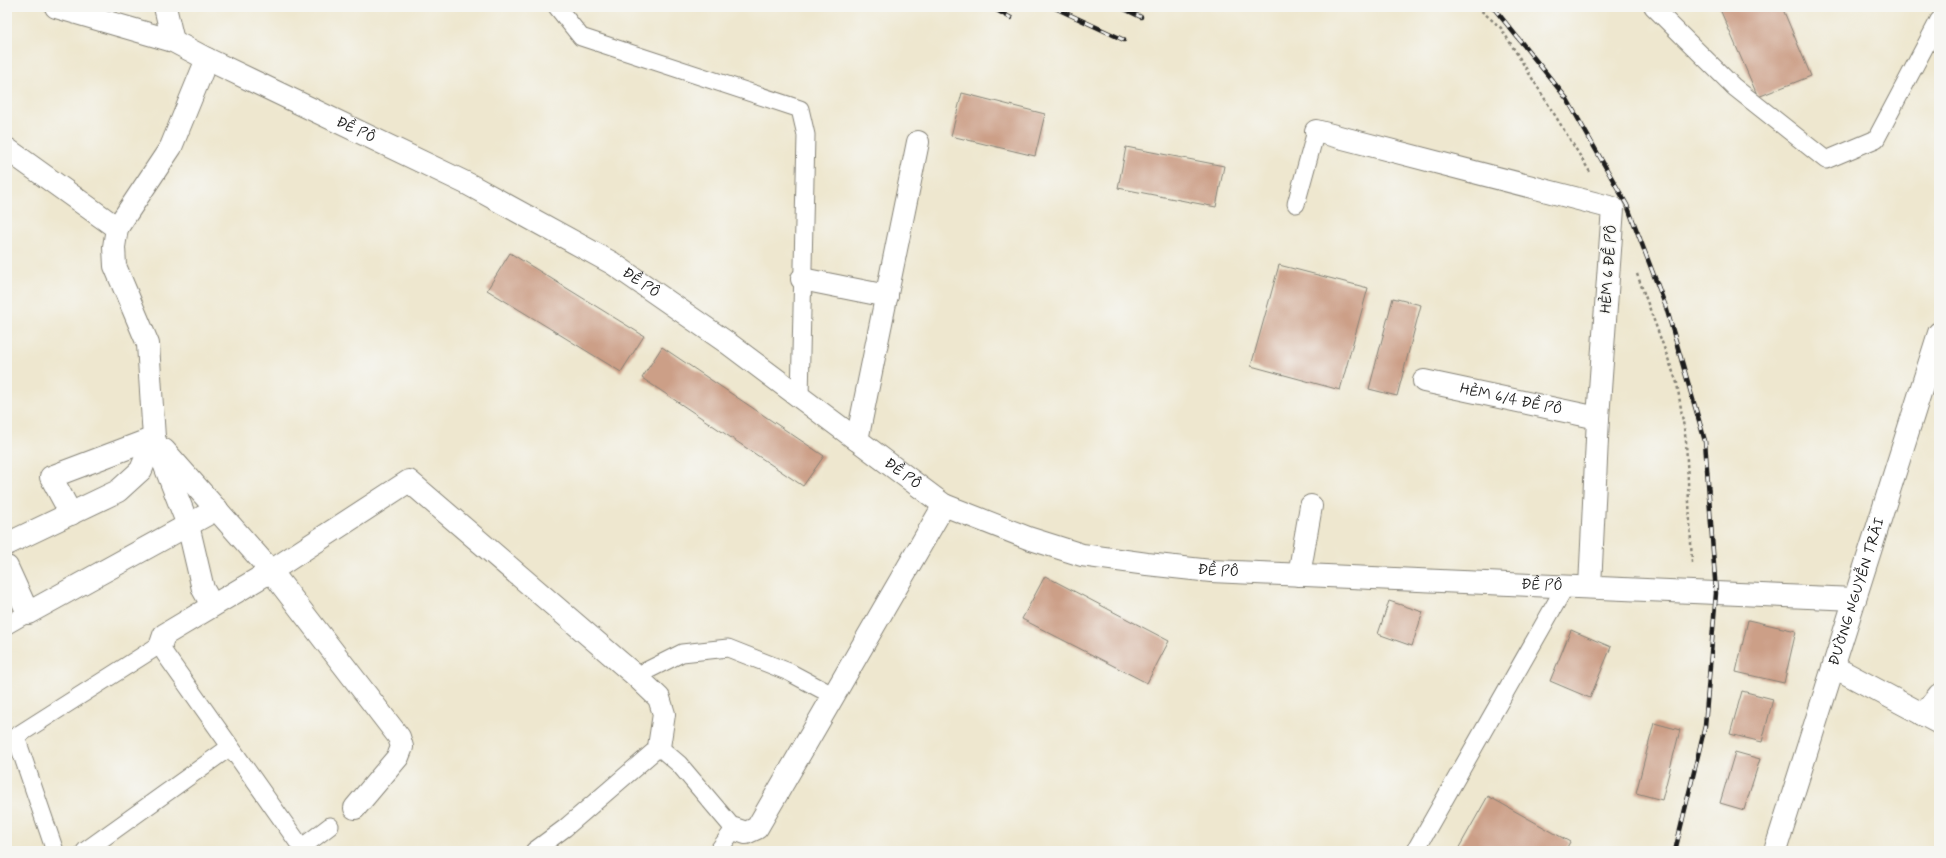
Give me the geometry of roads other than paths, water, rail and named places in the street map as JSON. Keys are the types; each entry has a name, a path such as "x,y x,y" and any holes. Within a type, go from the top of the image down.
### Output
{"street":[{"name":"ĐỀ PÔ","path":"56,7 173,41 207,59 468,184 612,263 729,344 944,505 1028,538 1082,555 1211,571 1855,598"},
{"path":"165,7 173,41"},
{"path":"207,59 171,147 117,228 114,247 115,266 148,344 154,438 188,525 203,589 212,605"},
{"name":"HẺM 6 ĐỀ PÔ","path":"1316,131 1613,208 1598,418 1590,587"},
{"path":"857,440 918,142"},
{"path":"7,149 117,228"},
{"path":"802,279 887,296"},
{"name":"ĐƯỜNG NGUYỄN TRÃI","path":"1775,851 1939,333"},
{"name":"HẺM 6/4 ĐỀ PÔ","path":"1424,381 1598,418"},
{"path":"154,438 271,571 399,737 402,747 398,757 355,808"},
{"path":"7,544 118,491 141,470 154,438"},
{"path":"71,514 51,477 154,438"},
{"path":"161,644 164,635 271,571 409,481 636,676 659,698 664,714 659,747"},
{"path":"734,829 746,833 757,828 944,505"},
{"path":"1299,575 1311,506"},
{"path":"7,567 28,613 217,509"},
{"path":"1834,667 1931,719 1939,695"}],"lane":[{"path":"557,7 581,37 800,109 806,135 800,397"},
{"path":"1653,7 1734,87 1826,160 1876,139 1939,20"},
{"path":"1296,204 1316,131"},
{"path":"1416,851 1565,587"},
{"path":"7,625 28,613"},
{"path":"55,851 12,740 161,644 165,654 302,849 330,826"},
{"path":"636,676 682,653 728,648 788,672 834,696"},
{"path":"85,851 230,747"},
{"path":"534,851 564,828 659,747 679,764 734,829 718,851"}],"railway":[{"path":"991,7 1011,18"},
{"path":"1053,7 1124,40"},
{"path":"1120,7 1141,17"},
{"path":"1493,7 1567,99 1627,205 1666,307 1705,441 1716,593 1705,726 1675,851"}]}
